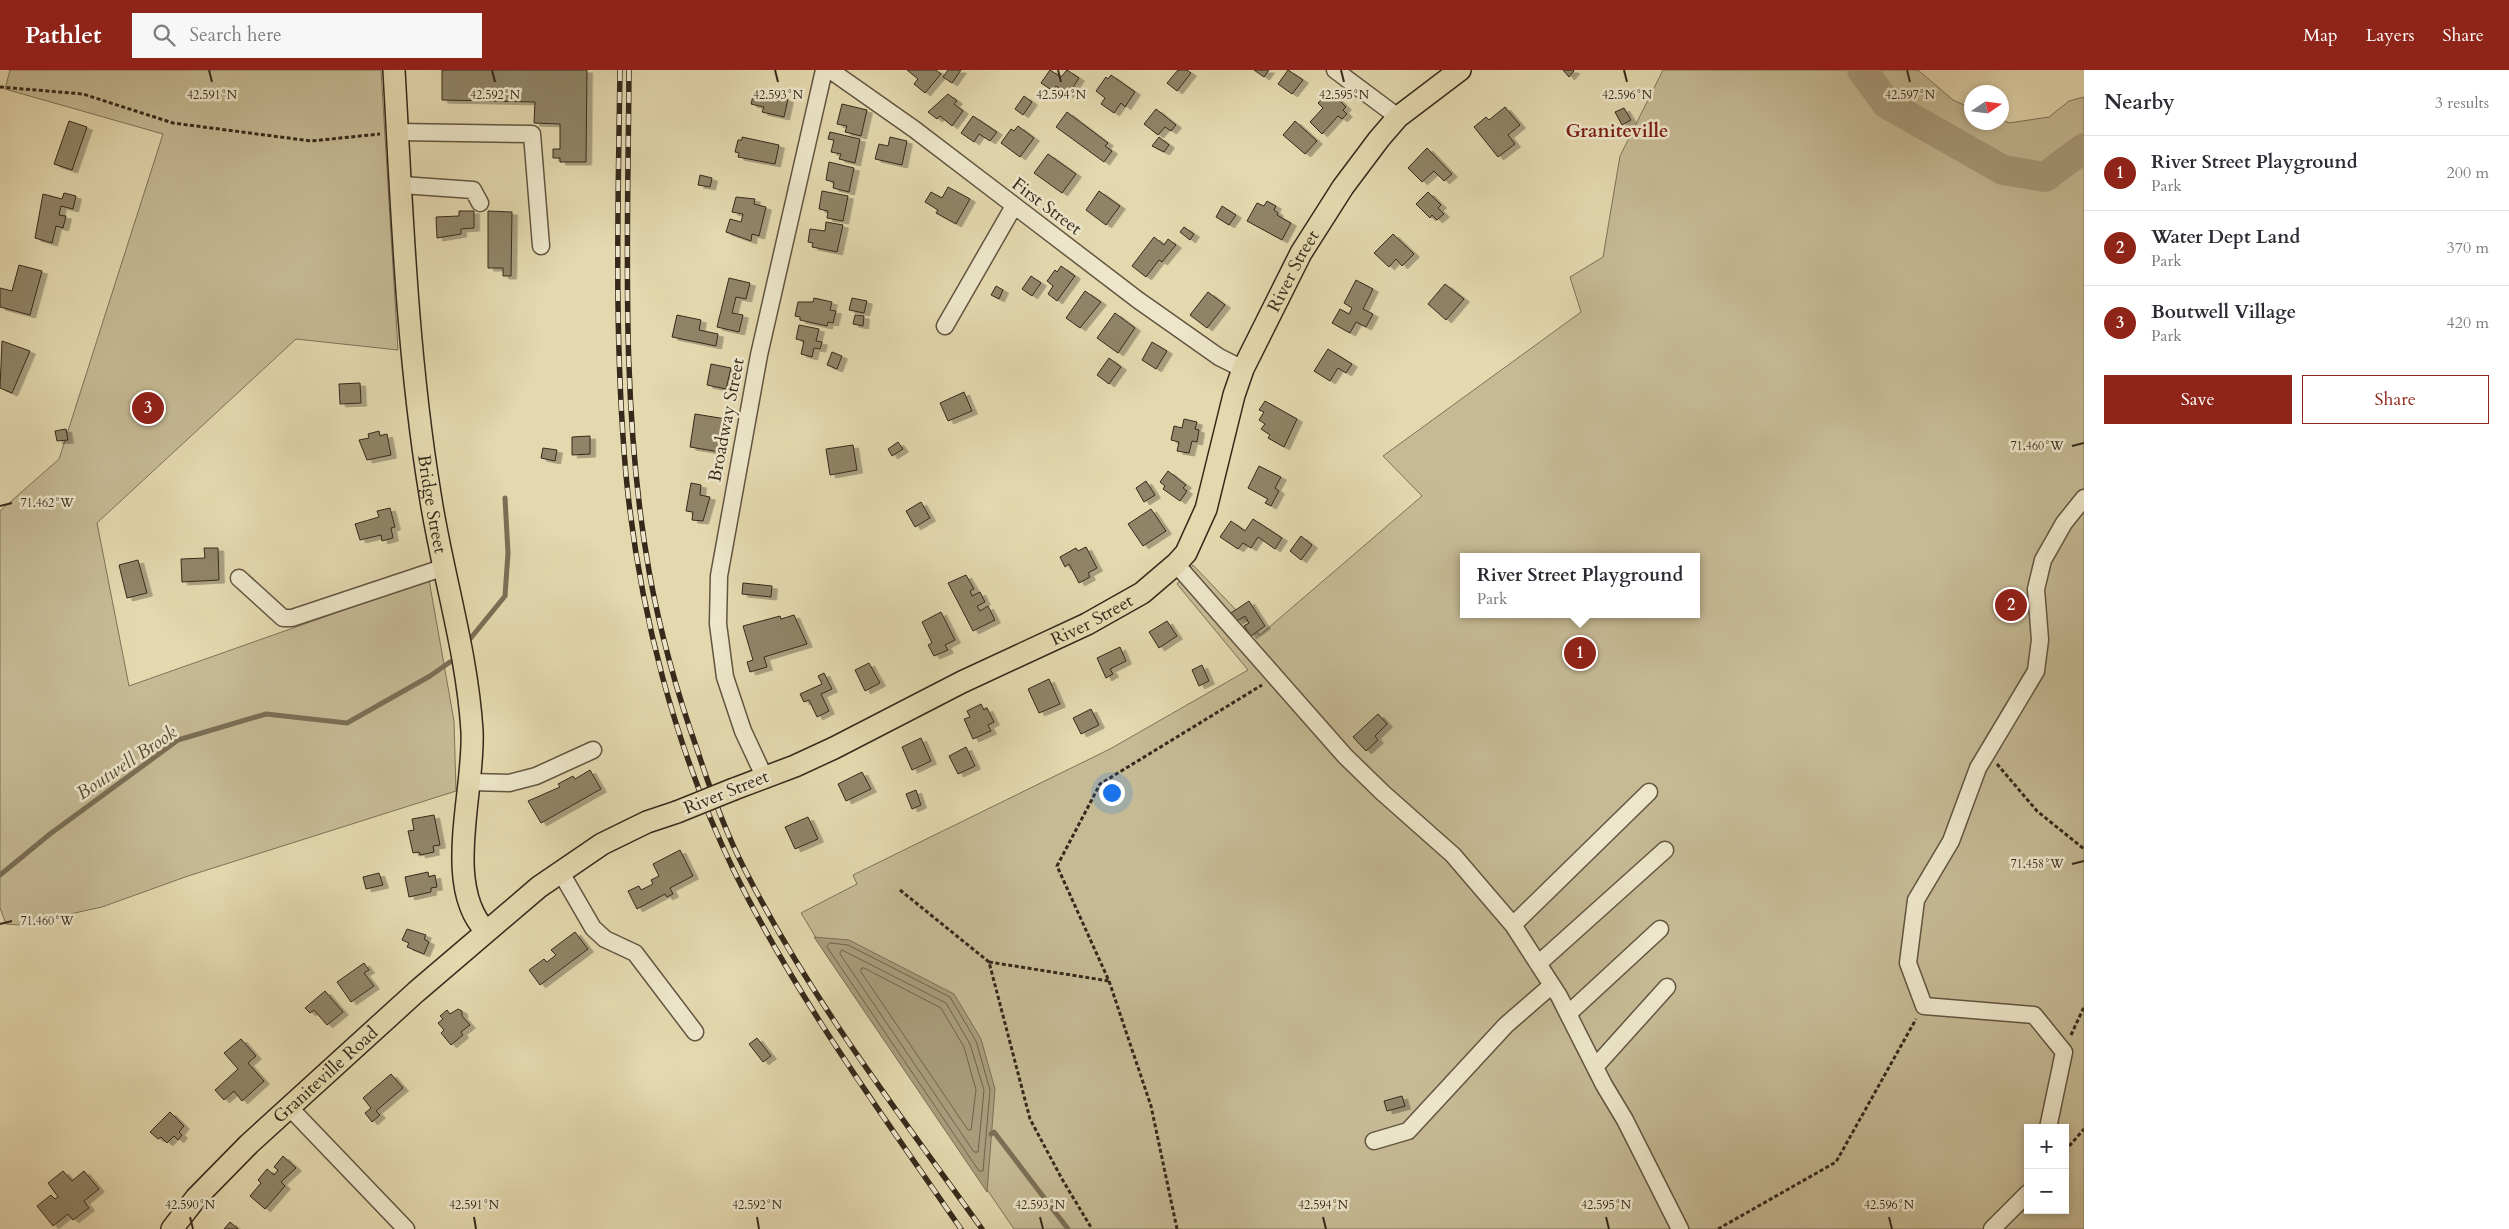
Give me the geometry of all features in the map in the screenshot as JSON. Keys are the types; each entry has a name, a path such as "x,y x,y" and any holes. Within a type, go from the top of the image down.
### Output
{"main road":[{"name":"Bridge Street","path":"394,70 406,274 419,414 430,495 463,656 472,730 471,782 462,873 469,904 476,918 486,931"},
{"name":"River Street","path":"486,931 560,871 581,856 623,832 764,776 795,766 834,748 962,682 1109,612 1152,586 1186,554 1206,509 1234,395 1243,369 1301,253 1360,163 1398,117 1460,70"},
{"name":"Graniteville Road","path":"172,1229 220,1172 486,931"}],"street":[{"name":"Broadway Street","path":"764,776 743,731 725,677 718,624 719,576 759,355 824,70"},
{"name":"First Street","path":"830,70 914,129 1138,300 1218,357 1243,369"},
{"path":"1334,70 1398,117"},
{"path":"398,132 532,134 541,246"},
{"path":"402,185 473,190 480,203"},
{"path":"945,326 1014,206"},
{"path":"2049,1124 2064,1052 2034,1015 1924,1006 1908,963 1916,900 1951,841 1978,768 2036,671 2040,640 2036,589 2043,560 2064,523 2084,498"},
{"path":"1176,564 1345,756 1383,793 1453,855 1513,926 1552,985 1568,1014 1595,1068 1625,1120 1680,1229"},
{"path":"239,578 282,618 292,618 444,566"},
{"path":"471,782 509,783 536,776 593,750"},
{"path":"1513,926 1649,792"},
{"path":"1538,964 1665,850"},
{"path":"560,871 594,928 605,939 635,953 694,1032"},
{"path":"1568,1014 1660,929"},
{"path":"1374,1141 1408,1131 1506,1025 1552,985"},
{"path":"1595,1068 1667,987"},
{"path":"290,1108 406,1229"},
{"path":"1992,1229 2024,1197"}],"path":[{"path":"0,87 83,94 173,123 311,142 398,132"},
{"path":"1177,1229 1151,1106 1108,981 1057,866 1100,784 1274,677"},
{"path":"1987,752 2037,811 2084,849"},
{"path":"900,890 989,962 1108,981"},
{"path":"989,962 1030,1119 1062,1179 1092,1229"},
{"path":"1718,1229 1836,1162 1924,1006"},
{"path":"2064,1052 2084,1007"},
{"path":"2069,1146 2084,1129"}],"shaded area":[{"path":"10,70 381,70 398,350 296,339 97,523 129,686 429,580 454,721 456,791 188,876 102,907 20,925 6,924 0,908 0,511 59,459 163,134 5,89"},
{"path":"1663,70 1918,70 1953,100 1964,105 1964,130 2009,130 2009,123 2049,117 2069,101 2084,97 2084,1229 1014,1229 829,959 801,913 857,884 853,875 1110,749 1248,670 1177,584 1193,565 1260,635 1422,496 1383,456 1581,312 1570,277 1603,257 1620,156"}],"water":[{"path":"814,937 849,940 954,994 981,1039 995,1089 987,1192"}],"building":[{"path":"442,70 587,70 586,162 560,162 560,158 553,158 553,149 560,149 560,124 534,123 535,102 442,100"},
{"path":"907,70 936,70 941,74 925,93 914,84 918,79"},
{"path":"948,70 961,70 952,83 943,77"},
{"path":"1050,70 1061,77 1067,70 1079,78 1068,95 1056,86 1053,91 1041,83"},
{"path":"1178,70 1187,70 1191,73 1177,91 1167,83"},
{"path":"1254,70 1269,70 1264,77"},
{"path":"1288,70 1303,80 1292,94 1278,84"},
{"path":"1563,70 1573,70 1574,71 1569,77"},
{"path":"1111,75 1135,92 1125,107 1121,103 1114,113 1101,104 1105,98 1096,91 1106,77 1108,79"},
{"path":"1330,91 1346,107 1343,110 1347,114 1342,119 1338,116 1322,134 1310,122 1323,108 1318,103"},
{"path":"754,92 788,99 784,117 762,112 764,107 751,104"},
{"path":"948,94 957,101 954,104 963,111 952,126 940,116 937,119 928,112"},
{"path":"1024,96 1032,102 1023,115 1015,109"},
{"path":"842,104 867,110 861,136 845,132 847,126 837,124"},
{"path":"1505,107 1520,125 1508,135 1515,144 1498,157 1474,127 1486,117 1489,120"},
{"path":"1624,108 1631,120 1622,125 1615,112"},
{"path":"1156,109 1176,125 1171,131 1165,127 1158,135 1144,124"},
{"path":"1067,112 1108,143 1105,146 1112,151 1104,162 1056,127"},
{"path":"973,116 997,132 990,141 979,134 974,142 961,133"},
{"path":"69,121 87,127 72,170 54,164"},
{"path":"1295,121 1317,141 1305,154 1283,135"},
{"path":"1018,126 1034,138 1020,157 1001,143 1011,129 1014,131"},
{"path":"830,132 860,139 855,163 839,159 841,154 831,152 834,140 828,139"},
{"path":"742,137 779,145 775,164 738,157 739,153 735,152 738,140 742,140"},
{"path":"890,137 907,141 902,165 875,159 879,144 888,146"},
{"path":"1159,137 1169,145 1164,152 1152,146"},
{"path":"1427,148 1452,174 1444,181 1434,171 1422,182 1408,168"},
{"path":"1048,154 1076,174 1062,193 1034,173"},
{"path":"829,162 854,168 849,192 833,188 834,182 826,180"},
{"path":"700,175 712,178 710,187 698,185"},
{"path":"948,187 970,199 956,224 936,213 938,210 925,202 931,192 942,198"},
{"path":"822,191 848,196 843,221 827,218 828,211 819,209"},
{"path":"1099,191 1120,206 1106,225 1086,210"},
{"path":"1428,192 1441,205 1438,208 1444,214 1437,220 1432,215 1430,218 1416,204"},
{"path":"64,193 76,196 73,209 61,206 59,215 66,216 63,228 56,226 52,243 35,238 43,194 62,199"},
{"path":"736,197 755,199 754,204 766,207 759,236 752,234 751,241 726,232 730,219 741,222 743,214 732,212"},
{"path":"1267,201 1276,206 1274,210 1278,213 1277,215 1291,223 1282,240 1247,221 1257,203 1264,206"},
{"path":"1222,206 1236,215 1229,225 1216,217"},
{"path":"459,211 474,211 474,228 461,229 461,234 437,238 436,217 459,216"},
{"path":"488,211 512,212 511,276 503,276 503,268 488,268"},
{"path":"826,222 843,225 837,252 812,247 813,243 808,242 810,229 825,231"},
{"path":"1184,227 1194,234 1190,240 1180,232"},
{"path":"1393,234 1414,254 1402,266 1396,259 1389,267 1374,253"},
{"path":"1154,237 1164,245 1168,239 1176,245 1162,262 1159,260 1146,277 1132,266"},
{"path":"19,265 42,271 30,315 0,307 0,288 12,291"},
{"path":"1061,266 1075,276 1057,301 1048,294 1053,286 1047,281 1055,270 1057,272"},
{"path":"1031,276 1041,283 1032,296 1022,289"},
{"path":"729,278 750,283 746,299 736,297 732,313 743,315 739,332 717,327"},
{"path":"1356,280 1373,289 1363,309 1373,314 1366,327 1356,322 1350,333 1332,323 1340,309 1349,314 1352,308 1344,303"},
{"path":"1445,284 1464,299 1446,320 1428,304"},
{"path":"996,286 1003,290 999,299 991,295"},
{"path":"1085,291 1101,302 1080,328 1066,318"},
{"path":"1208,292 1225,305 1207,328 1190,315"},
{"path":"814,298 832,302 830,310 836,311 833,323 828,322 827,326 800,320 800,317 795,316 798,302 813,302"},
{"path":"852,298 867,301 864,313 849,310"},
{"path":"1115,313 1135,328 1118,353 1097,338"},
{"path":"677,315 701,320 699,330 718,334 716,346 672,337"},
{"path":"855,315 864,316 863,326 853,324"},
{"path":"799,325 819,329 816,341 822,342 820,349 814,348 812,357 801,354 804,341 796,339"},
{"path":"2,341 30,351 12,393 0,388"},
{"path":"1152,342 1167,351 1156,369 1142,360"},
{"path":"1328,349 1352,364 1346,373 1338,368 1330,381 1314,371"},
{"path":"832,352 842,356 837,369 827,365"},
{"path":"1109,358 1121,367 1109,384 1097,375"},
{"path":"711,364 731,368 726,389 707,385"},
{"path":"360,383 361,403 340,404 339,384"},
{"path":"964,392 972,411 948,421 940,403"},
{"path":"1265,401 1297,419 1284,447 1268,438 1270,435 1261,429 1265,424 1259,420 1264,412 1259,410"},
{"path":"695,414 726,419 720,452 690,447"},
{"path":"1184,419 1197,422 1195,429 1199,430 1197,442 1192,441 1189,453 1177,451 1179,442 1171,440 1174,426 1182,428"},
{"path":"66,429 68,440 57,441 55,431"},
{"path":"379,431 380,436 387,434 391,455 367,460 359,440 369,438 368,434"},
{"path":"590,436 590,454 572,455 572,437"},
{"path":"898,442 903,449 892,456 888,449"},
{"path":"853,445 857,470 830,475 826,449"},
{"path":"543,448 557,450 555,461 541,458"},
{"path":"1259,466 1281,477 1275,488 1279,491 1271,506 1265,503 1268,499 1248,488"},
{"path":"1168,471 1186,485 1183,488 1187,491 1180,501 1163,489 1165,486 1160,482"},
{"path":"1146,481 1155,495 1144,502 1136,488"},
{"path":"691,483 701,485 700,495 710,497 703,521 692,520 693,512 686,511"},
{"path":"921,502 930,518 915,527 906,511"},
{"path":"390,508 395,527 391,528 393,538 382,541 381,535 360,540 355,524 379,517 377,511"},
{"path":"1151,509 1166,531 1143,546 1128,524"},
{"path":"1253,519 1282,538 1275,549 1258,537 1251,548 1243,543 1238,549 1220,537 1231,521 1245,531"},
{"path":"1301,536 1312,545 1301,560 1290,551"},
{"path":"1086,547 1097,568 1088,573 1090,577 1079,583 1069,564 1065,567 1060,557 1076,548 1078,551"},
{"path":"204,548 218,548 219,580 182,582 181,559 205,558"},
{"path":"138,560 147,593 127,598 119,565"},
{"path":"966,575 974,589 970,591 972,596 980,592 985,602 977,606 980,611 988,606 995,620 973,631 948,583"},
{"path":"743,583 772,586 771,597 742,594"},
{"path":"1249,601 1265,626 1251,636 1244,626 1249,623 1245,616 1237,621 1231,613"},
{"path":"941,612 955,640 945,645 948,650 934,656 928,645 932,643 922,622"},
{"path":"794,615 807,644 764,657 767,667 750,672 747,662 753,660 743,626 780,616 781,619"},
{"path":"1167,621 1177,636 1159,648 1149,632"},
{"path":"1120,647 1126,661 1110,669 1113,674 1106,678 1097,658"},
{"path":"869,663 880,683 865,691 855,670"},
{"path":"1202,665 1209,681 1199,686 1192,670"},
{"path":"824,673 832,689 821,694 829,711 817,717 809,700 804,702 800,694 822,684 818,676"},
{"path":"1049,679 1060,704 1039,713 1028,689"},
{"path":"981,704 984,710 987,708 994,722 988,725 991,731 973,739 964,719 970,717 967,711"},
{"path":"1091,709 1099,725 1081,734 1073,718"},
{"path":"1378,714 1387,724 1375,736 1378,740 1366,751 1353,737"},
{"path":"921,738 931,761 912,770 902,747"},
{"path":"966,747 975,766 958,774 949,756"},
{"path":"590,770 601,789 541,823 528,801 560,787 558,784 573,776 575,779"},
{"path":"862,772 871,789 846,801 838,784"},
{"path":"916,790 921,805 912,809 906,794"},
{"path":"434,815 440,845 433,846 434,852 420,855 419,852 413,853 408,831 414,830 412,819"},
{"path":"808,817 818,839 795,849 785,827"},
{"path":"680,850 693,876 670,888 673,894 667,897 665,894 637,909 628,891 639,886 641,890 653,884 651,880 659,876 653,864"},
{"path":"428,872 429,877 435,875 437,887 431,888 431,892 409,897 405,877"},
{"path":"379,873 383,885 366,889 363,877"},
{"path":"407,929 426,935 424,939 429,942 424,954 407,947 409,943 402,940"},
{"path":"575,932 588,949 540,985 529,970 544,959 547,962 556,955 551,950"},
{"path":"364,963 369,970 364,973 374,986 351,1002 337,982"},
{"path":"325,991 343,1012 327,1025 314,1010 310,1013 305,1008"},
{"path":"458,1009 462,1011 462,1016 470,1025 461,1032 463,1035 451,1045 441,1033 444,1030 438,1023 443,1019 440,1016 447,1010 450,1014"},
{"path":"757,1038 771,1056 763,1062 749,1044"},
{"path":"241,1039 256,1056 248,1063 264,1081 242,1101 234,1091 224,1100 215,1090 238,1069 224,1053"},
{"path":"391,1074 403,1088 376,1111 380,1115 372,1122 365,1113 371,1108 363,1098"},
{"path":"1402,1096 1405,1106 1387,1111 1384,1101"},
{"path":"170,1112 184,1126 179,1132 182,1135 178,1140 174,1136 167,1143 161,1137 158,1139 150,1132"},
{"path":"283,1156 296,1168 281,1182 285,1186 265,1209 250,1196 261,1183 258,1180 267,1169 274,1175 278,1170 274,1167"},
{"path":"63,1171 72,1181 84,1171 99,1189 84,1201 89,1208 73,1220 68,1214 53,1226 37,1206 51,1195 55,1199 58,1197 48,1183"},
{"path":"230,1222 238,1229 224,1229"}],"waterway":[{"path":"1862,70 1887,104 2003,170 2045,177 2084,148"},
{"name":"Boutwell Brook","path":"470,639 505,596 508,553 505,498"},
{"name":"Boutwell Brook","path":"0,875 50,834 178,740 266,714 347,723 430,676 450,662"},
{"path":"991,1134 994,1132 1068,1229"}],"railway":[{"path":"620,70 618,324 626,475 632,526 650,628 677,728 713,824 734,871 784,964 870,1098 961,1229"},
{"path":"629,70 627,258 630,384 634,446 640,509 649,571 658,617 676,685 708,782 725,826 737,854 769,916 856,1053 982,1229"}],"place":[{"name":"Boutwell Village","path":"148,408"},
{"name":"Water Dept Land","path":"2011,605"},
{"name":"River Street Playground","path":"1580,653"}],"district":[{"name":"Graniteville","path":"1617,130"}]}
